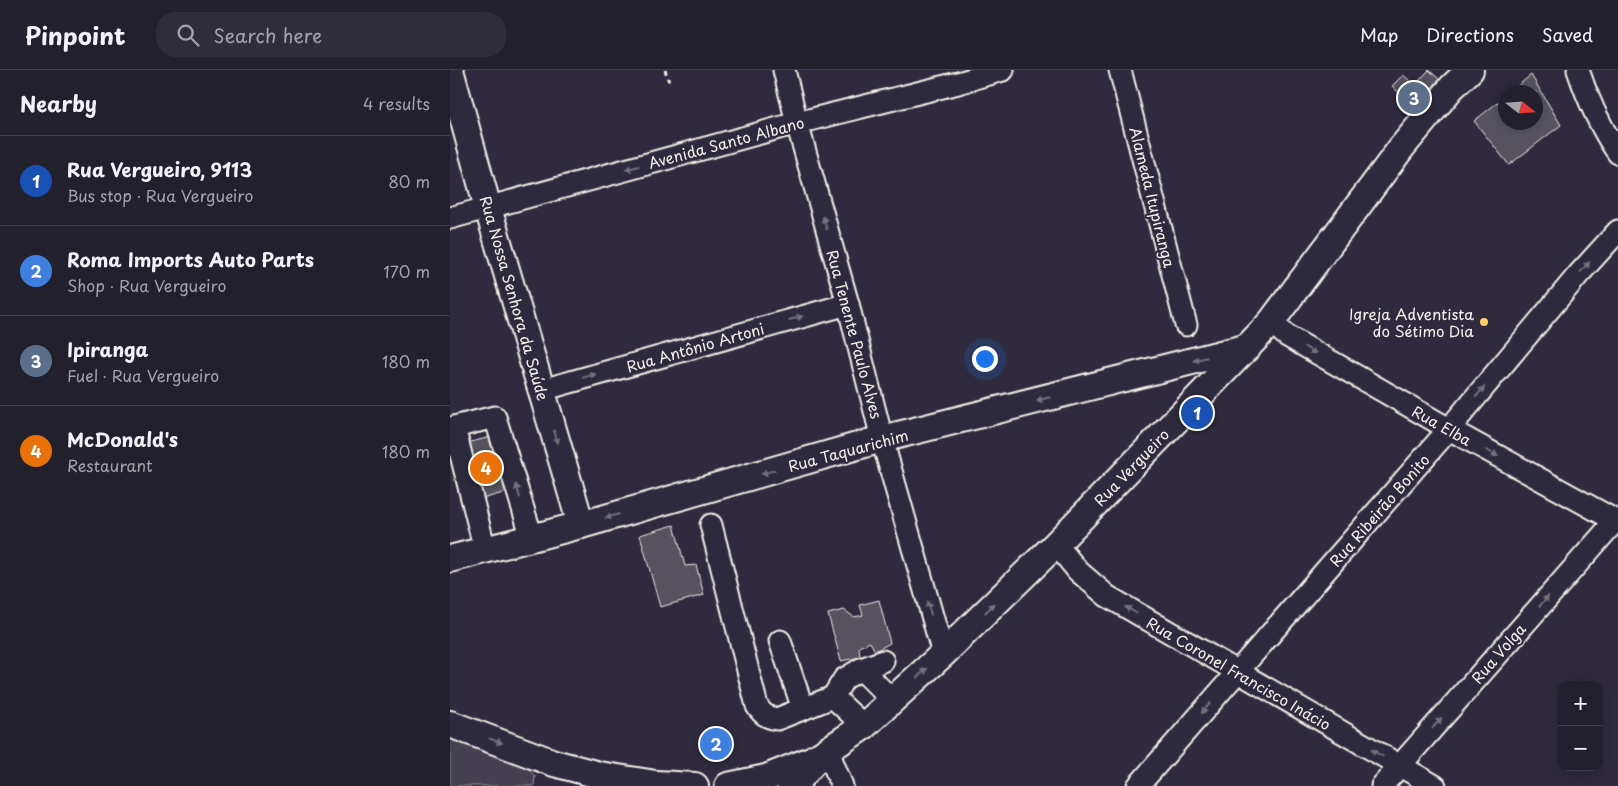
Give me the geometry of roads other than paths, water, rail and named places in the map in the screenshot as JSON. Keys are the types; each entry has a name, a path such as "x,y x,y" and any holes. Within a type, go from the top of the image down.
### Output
{"highway":[{"path":"792,786 822,754"}],"main road":[{"name":"Rua Nossa Senhora da Saúde","path":"450,70 488,208 581,525"},
{"name":"Rua Vergueiro","path":"728,786 766,778 822,754 864,726 943,654 1056,544 1271,322 1402,147 1452,87 1470,70"},
{"name":"Rua Taquarichim","path":"450,559 581,525 882,439 1248,347"},
{"path":"450,724 554,763 599,775 656,784 695,786"}],"street":[{"name":"Rua Tenente Paulo Alves","path":"784,70 848,304 882,439 943,654"},
{"name":"Avenida Santo Albano","path":"450,218 797,123 956,76 1003,70"},
{"name":"Alameda Itupiranga","path":"1120,70 1186,325"},
{"path":"1578,70 1600,126 1618,153"},
{"name":"Rua Ribeirão Bonito","path":"1138,786 1449,429 1578,275 1618,231"},
{"name":"Rua Antônio Artoni","path":"542,390 848,304"},
{"name":"Rua Elba","path":"1271,322 1287,336 1449,429 1617,521"},
{"path":"485,550 454,427 494,417 532,538"},
{"name":"Rua Volga","path":"1382,786 1617,521"},
{"path":"711,525 757,706 762,714 777,719 833,696 844,679 861,669 883,661"},
{"name":"Rua Coronel Francisco Inácio","path":"1056,544 1078,571 1107,596 1435,786"},
{"path":"780,641 803,709"},
{"path":"861,669 892,700"},
{"path":"833,696 864,726"},
{"path":"822,754 842,786"}],"place":[{"name":"Ipiranga","path":"1414,98"},
{"name":"Igreja Adventista do Sétimo Dia","path":"1484,322"},
{"name":"Rua Vergueiro, 9113","path":"1197,413"},
{"name":"McDonald's","path":"486,468"},
{"name":"Roma Imports Auto Parts","path":"716,744"}]}
